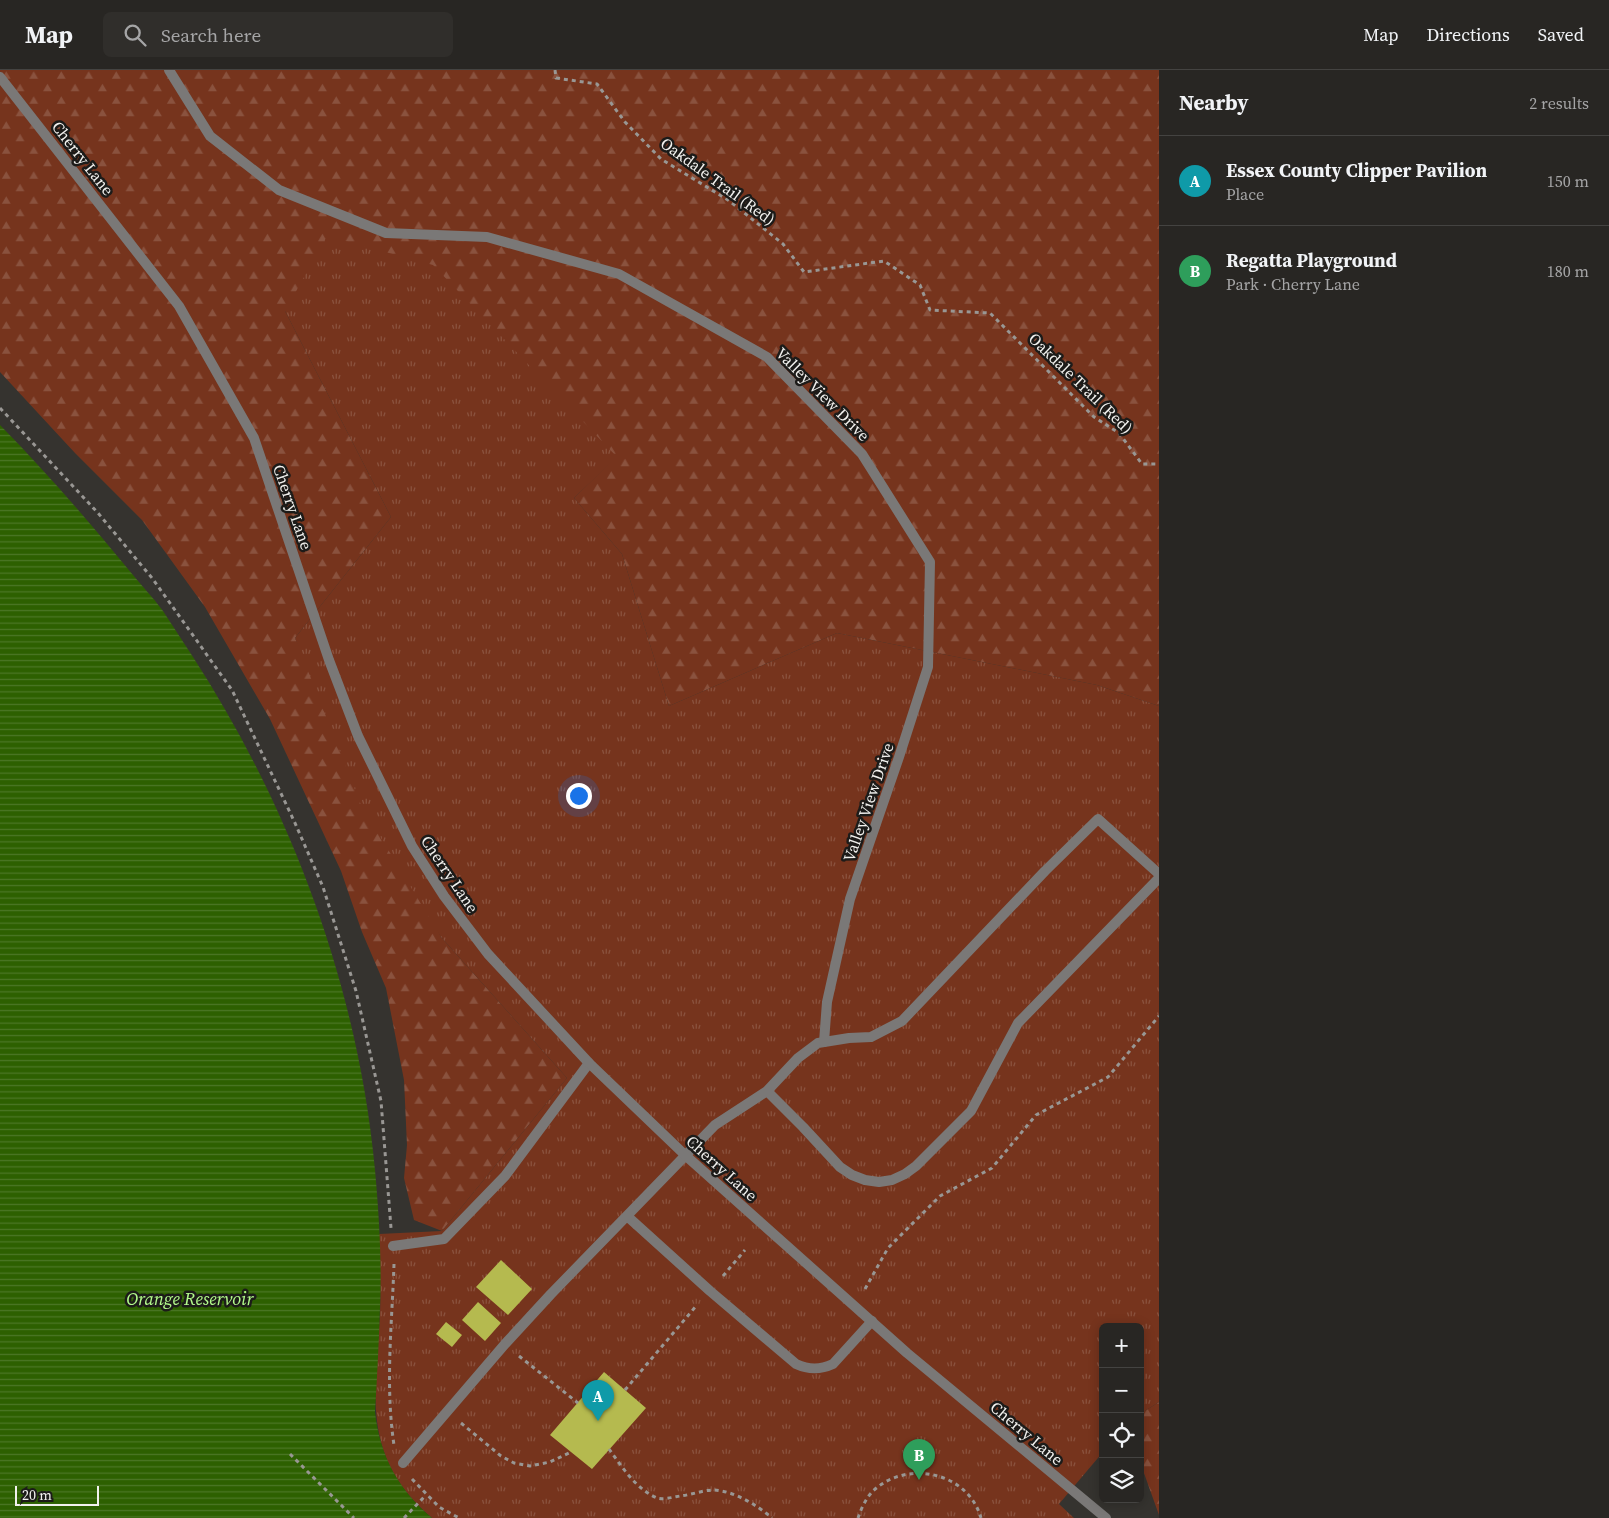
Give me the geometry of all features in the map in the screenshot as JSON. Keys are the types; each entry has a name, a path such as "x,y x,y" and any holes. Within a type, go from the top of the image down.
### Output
{"street":[{"name":"Valley View Drive","path":"169,70 210,136 279,190 386,233 487,237 619,274 767,357 862,454 930,562 928,667 850,898 827,1002 824,1042"},
{"name":"Cherry Lane","path":"0,77 179,306 254,438 329,660 358,736 412,846 444,896 488,954 589,1063 685,1156 908,1353 1106,1518"},
{"path":"403,1463 505,1344 551,1294 715,1125 767,1092 798,1058 818,1043 871,1037 902,1021 1098,819 1159,874"},
{"path":"767,1092 840,1167 852,1175 865,1180 879,1182 892,1180 905,1174 916,1166 971,1111 1018,1023 1159,878"},
{"path":"393,1246 444,1239 505,1176 589,1063"},
{"path":"627,1216 710,1291 796,1364 805,1368 825,1368 834,1364 852,1346 872,1321"}],"path":[{"name":"Oakdale Trail (Red)","path":"555,70 556,78 597,84 625,122 661,159 728,200 783,244 804,272 884,261 920,285 930,310 990,313 1094,417 1119,433 1142,464 1159,464"},
{"path":"0,408 98,513 152,578 232,690 323,887 356,990 381,1101 394,1264 390,1383 390,1420 394,1447 413,1482 439,1507 459,1518"},
{"path":"855,1307 888,1248 940,1196 992,1168 1036,1116 1108,1077 1159,1016"},
{"path":"625,1390 745,1250"},
{"path":"505,1344 578,1402"},
{"path":"448,1412 501,1456 514,1464 530,1466 550,1462 571,1452"},
{"path":"609,1449 622,1468 640,1487 659,1499 713,1490 732,1494 762,1509 772,1518"},
{"path":"290,1454 354,1518"},
{"path":"858,1518 872,1492 884,1482 913,1472 928,1473 955,1483 974,1503 981,1518"},
{"path":"404,1518 426,1494"}],"green space":[{"path":"0,70 1159,70 1159,706 1097,685 837,633 669,706 622,554 574,498 616,457 285,311 391,517 295,638 441,937 567,1078 442,1231 414,1220 404,1178 407,1145 404,1080 386,988 362,932 341,871 270,719 205,607 142,520 75,453 0,372"},
{"path":"327,236 433,265 617,457 574,498 622,554 669,706 837,633 1097,685 1159,706 1159,1402 1144,1411 1144,1323 1099,1323 1099,1457 1059,1504 1074,1518 432,1518 409,1495 393,1472 383,1449 378,1425 376,1399 380,1304 379,1234 442,1231 567,1078 441,937 361,805 295,638 391,517 285,311"},
{"path":"1159,1402 1159,1515 1144,1473 1144,1411"}],"water":[{"name":"Orange Reservoir","path":"0,425 97,532 163,611 229,716 261,776 290,839 315,903 336,968 353,1035 366,1102 375,1170 379,1221 381,1290 375,1412 377,1428 386,1457 400,1483 432,1518 0,1518"}],"building":[{"path":"501,1260 532,1289 508,1315 476,1287"},
{"path":"478,1302 501,1323 485,1341 462,1320"},
{"path":"446,1322 462,1335 452,1347 436,1334"},
{"path":"604,1372 646,1408 592,1469 550,1435"}],"place":[{"name":"Essex County Clipper Pavilion","path":"598,1421"},
{"name":"Regatta Playground","path":"919,1480"}]}
